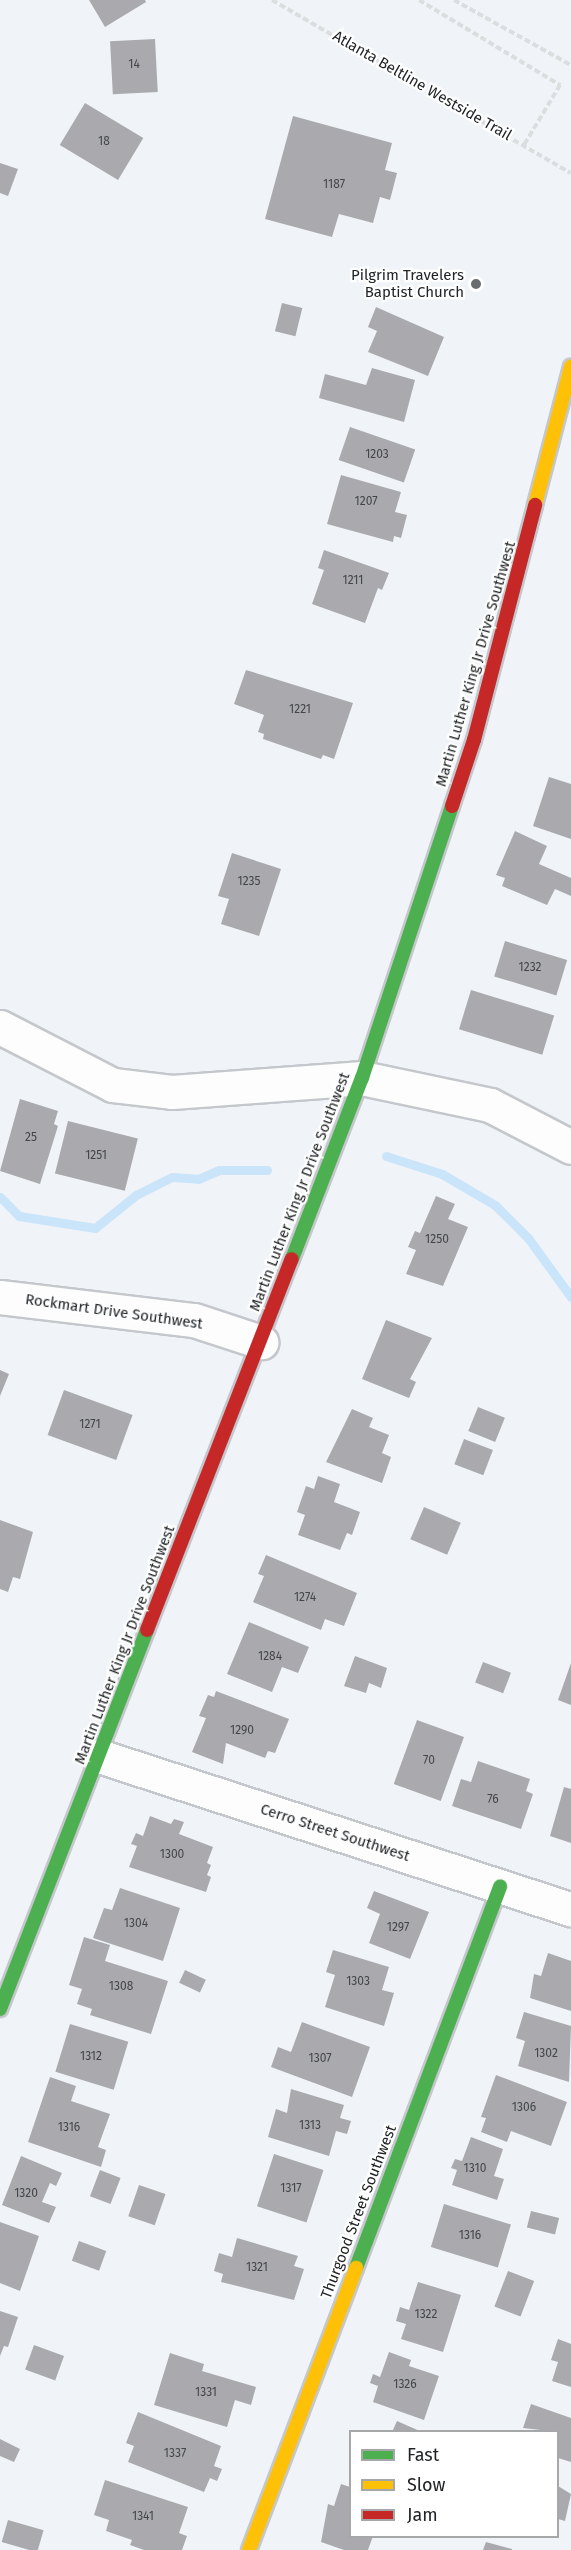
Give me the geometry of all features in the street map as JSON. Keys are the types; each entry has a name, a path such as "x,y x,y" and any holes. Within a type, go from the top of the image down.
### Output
{"main road":[{"name":"Martin Luther King Jr Drive Southwest","path":"0,2009 362,1078 474,740 566,418 571,367"},
{"name":"Thurgood Street Southwest","path":"249,2550 500,1886"}],"street":[{"path":"0,1027 113,1085 172,1092 362,1078 489,1106 571,1147"},
{"name":"Rockmart Drive Southwest","path":"0,1297 194,1320 261,1342"},
{"name":"Cerro Street Southwest","path":"99,1756 571,1909"}],"path":[{"name":"Atlanta Beltline Westside Trail","path":"272,0 571,173"},
{"path":"419,0 560,85 524,145"},
{"path":"454,0 571,65"}],"building":[{"path":"89,0 145,0 146,2 105,27"},
{"path":"155,39 158,92 113,94 110,41"},
{"path":"85,103 143,138 118,180 60,145"},
{"path":"293,116 392,143 385,170 397,173 390,200 380,197 373,223 339,214 332,237 265,219"},
{"path":"0,163 18,169 8,196 0,193"},
{"path":"282,303 302,308 295,336 275,331"},
{"path":"376,307 444,337 428,376 368,352 377,331 368,327"},
{"path":"372,368 415,380 404,422 319,398 325,374 366,385"},
{"path":"350,427 415,449 404,483 339,460"},
{"path":"341,475 401,492 395,512 407,515 401,538 394,536 393,542 327,524"},
{"path":"324,550 389,573 382,590 378,588 365,623 312,604 324,570 318,568"},
{"path":"246,670 353,703 334,759 323,755 321,759 263,739 264,734 258,732 264,715 234,704"},
{"path":"549,777 571,784 571,839 533,826"},
{"path":"515,831 547,846 539,864 571,878 571,896 555,889 547,905 502,886 505,878 496,875"},
{"path":"232,853 281,869 259,936 221,924 229,899 218,896"},
{"path":"505,941 567,960 556,995 494,976"},
{"path":"471,990 554,1015 542,1055 459,1029"},
{"path":"20,1099 58,1111 54,1124 58,1126 40,1184 0,1171"},
{"path":"68,1121 138,1138 125,1191 55,1173"},
{"path":"436,1196 455,1204 448,1219 468,1227 443,1286 406,1274 416,1250 408,1247 415,1231 420,1233"},
{"path":"386,1320 432,1338 410,1379 416,1382 409,1398 362,1379"},
{"path":"0,1370 9,1374 0,1396"},
{"path":"64,1390 133,1415 116,1460 48,1435"},
{"path":"478,1407 505,1418 495,1442 468,1431"},
{"path":"352,1409 373,1418 369,1427 389,1435 382,1453 391,1457 382,1483 326,1462"},
{"path":"464,1439 493,1450 483,1475 454,1464"},
{"path":"318,1476 340,1484 334,1502 360,1512 352,1535 347,1533 340,1550 298,1535 305,1515 297,1512 306,1486 314,1489"},
{"path":"424,1507 461,1523 447,1555 410,1539"},
{"path":"0,1520 33,1532 20,1579 13,1577 8,1592 0,1589"},
{"path":"266,1555 357,1593 344,1626 325,1619 321,1630 253,1602 264,1576 258,1574"},
{"path":"249,1622 309,1647 298,1673 282,1667 272,1692 227,1674"},
{"path":"355,1656 387,1668 381,1688 369,1683 366,1693 344,1686"},
{"path":"483,1662 511,1673 503,1693 475,1683"},
{"path":"571,1663 571,1705 558,1700"},
{"path":"216,1691 289,1719 275,1753 268,1751 265,1758 226,1743 223,1764 192,1752 206,1718 199,1716 208,1695 214,1697"},
{"path":"417,1720 464,1737 441,1801 394,1784"},
{"path":"478,1761 530,1779 526,1791 533,1794 521,1829 452,1806 461,1779 471,1782"},
{"path":"564,1787 571,1789 571,1843 550,1836"},
{"path":"150,1816 171,1824 174,1819 184,1822 179,1834 213,1847 207,1863 211,1865 207,1875 211,1877 206,1892 129,1867 137,1846 131,1844 136,1833 143,1836"},
{"path":"120,1888 180,1908 163,1961 93,1938 104,1908 112,1910"},
{"path":"374,1891 429,1912 410,1959 369,1943 380,1914 367,1908"},
{"path":"84,1937 110,1945 105,1961 168,1981 151,2034 90,2015 92,2009 77,2004 82,1989 69,1985"},
{"path":"333,1950 389,1967 382,1990 394,1993 384,2026 325,2007 335,1975 326,1972"},
{"path":"548,1953 571,1961 571,2011 530,1998 534,1974 541,1976"},
{"path":"185,1970 206,1980 200,1992 179,1983"},
{"path":"524,2012 571,2026 569,2082 518,2066 525,2041 516,2038"},
{"path":"302,2022 370,2047 352,2097 271,2067 278,2047 291,2052"},
{"path":"70,2024 128,2042 114,2090 55,2072"},
{"path":"496,2075 567,2102 551,2146 511,2131 507,2142 481,2132 486,2118 481,2117"},
{"path":"50,2077 76,2086 71,2101 110,2114 98,2147 106,2150 101,2167 28,2142"},
{"path":"291,2089 344,2105 340,2118 351,2121 347,2134 336,2131 329,2156 268,2137 276,2109 287,2113"},
{"path":"471,2137 503,2149 494,2176 504,2179 497,2200 452,2185 457,2170 451,2168 455,2159 462,2161"},
{"path":"274,2154 323,2170 306,2222 257,2206"},
{"path":"21,2156 62,2173 56,2186 50,2183 42,2202 56,2207 49,2223 2,2205"},
{"path":"100,2170 121,2178 111,2204 90,2196"},
{"path":"139,2185 165,2194 155,2225 128,2216"},
{"path":"444,2204 511,2224 498,2267 431,2247"},
{"path":"531,2211 559,2218 555,2235 527,2227"},
{"path":"0,2222 39,2236 20,2291 0,2283"},
{"path":"237,2238 298,2256 294,2266 304,2269 294,2300 221,2282 223,2274 214,2271 219,2253 232,2257"},
{"path":"79,2241 106,2251 99,2271 72,2261"},
{"path":"508,2271 534,2281 521,2317 494,2306"},
{"path":"418,2282 461,2295 443,2352 401,2339 406,2324 396,2321 400,2307 409,2310"},
{"path":"0,2311 18,2317 8,2347 4,2346 0,2356"},
{"path":"558,2339 571,2344 571,2387 552,2381 558,2362 551,2360"},
{"path":"34,2345 64,2356 55,2380 25,2369"},
{"path":"389,2352 411,2360 409,2366 439,2376 424,2420 373,2402 378,2386 370,2383 373,2374 380,2377"},
{"path":"170,2353 204,2364 202,2371 256,2387 251,2405 235,2400 227,2427 154,2405"},
{"path":"531,2404 571,2418 571,2462 559,2458 559,2430 523,2428"},
{"path":"138,2412 221,2446 214,2466 222,2469 217,2481 210,2478 204,2492 128,2462 134,2446 126,2443"},
{"path":"397,2421 417,2430 393,2430"},
{"path":"0,2439 20,2449 14,2462 0,2456"},
{"path":"105,2480 188,2507 179,2533 187,2536 182,2550 144,2550 130,2545 132,2540 106,2531 109,2520 94,2515"},
{"path":"341,2484 349,2487 349,2538 372,2538 368,2550 344,2550 321,2542 328,2504 334,2506"},
{"path":"559,2487 571,2494 565,2521 559,2519"},
{"path":"8,2520 44,2530 38,2550 29,2550 2,2542"},
{"path":"486,2542 512,2549 512,2550 483,2550"}],"waterway":[{"path":"386,1156 442,1174 495,1205 528,1238 571,1297"},
{"path":"0,1197 19,1216 95,1228 136,1195 172,1177 198,1179 219,1170 267,1170"}],"traffic: fast":[{"path":"292,1259 362,1078 452,806"},
{"path":"0,2009 147,1630"},
{"path":"356,2268 500,1886"}],"traffic: slow":[{"path":"535,505 571,367"},
{"path":"249,2550 356,2268"}],"traffic: jam":[{"path":"452,806 474,740 535,505"},
{"path":"147,1630 292,1259"}],"place":[{"name":"Pilgrim Travelers Baptist Church","path":"476,284"}]}
